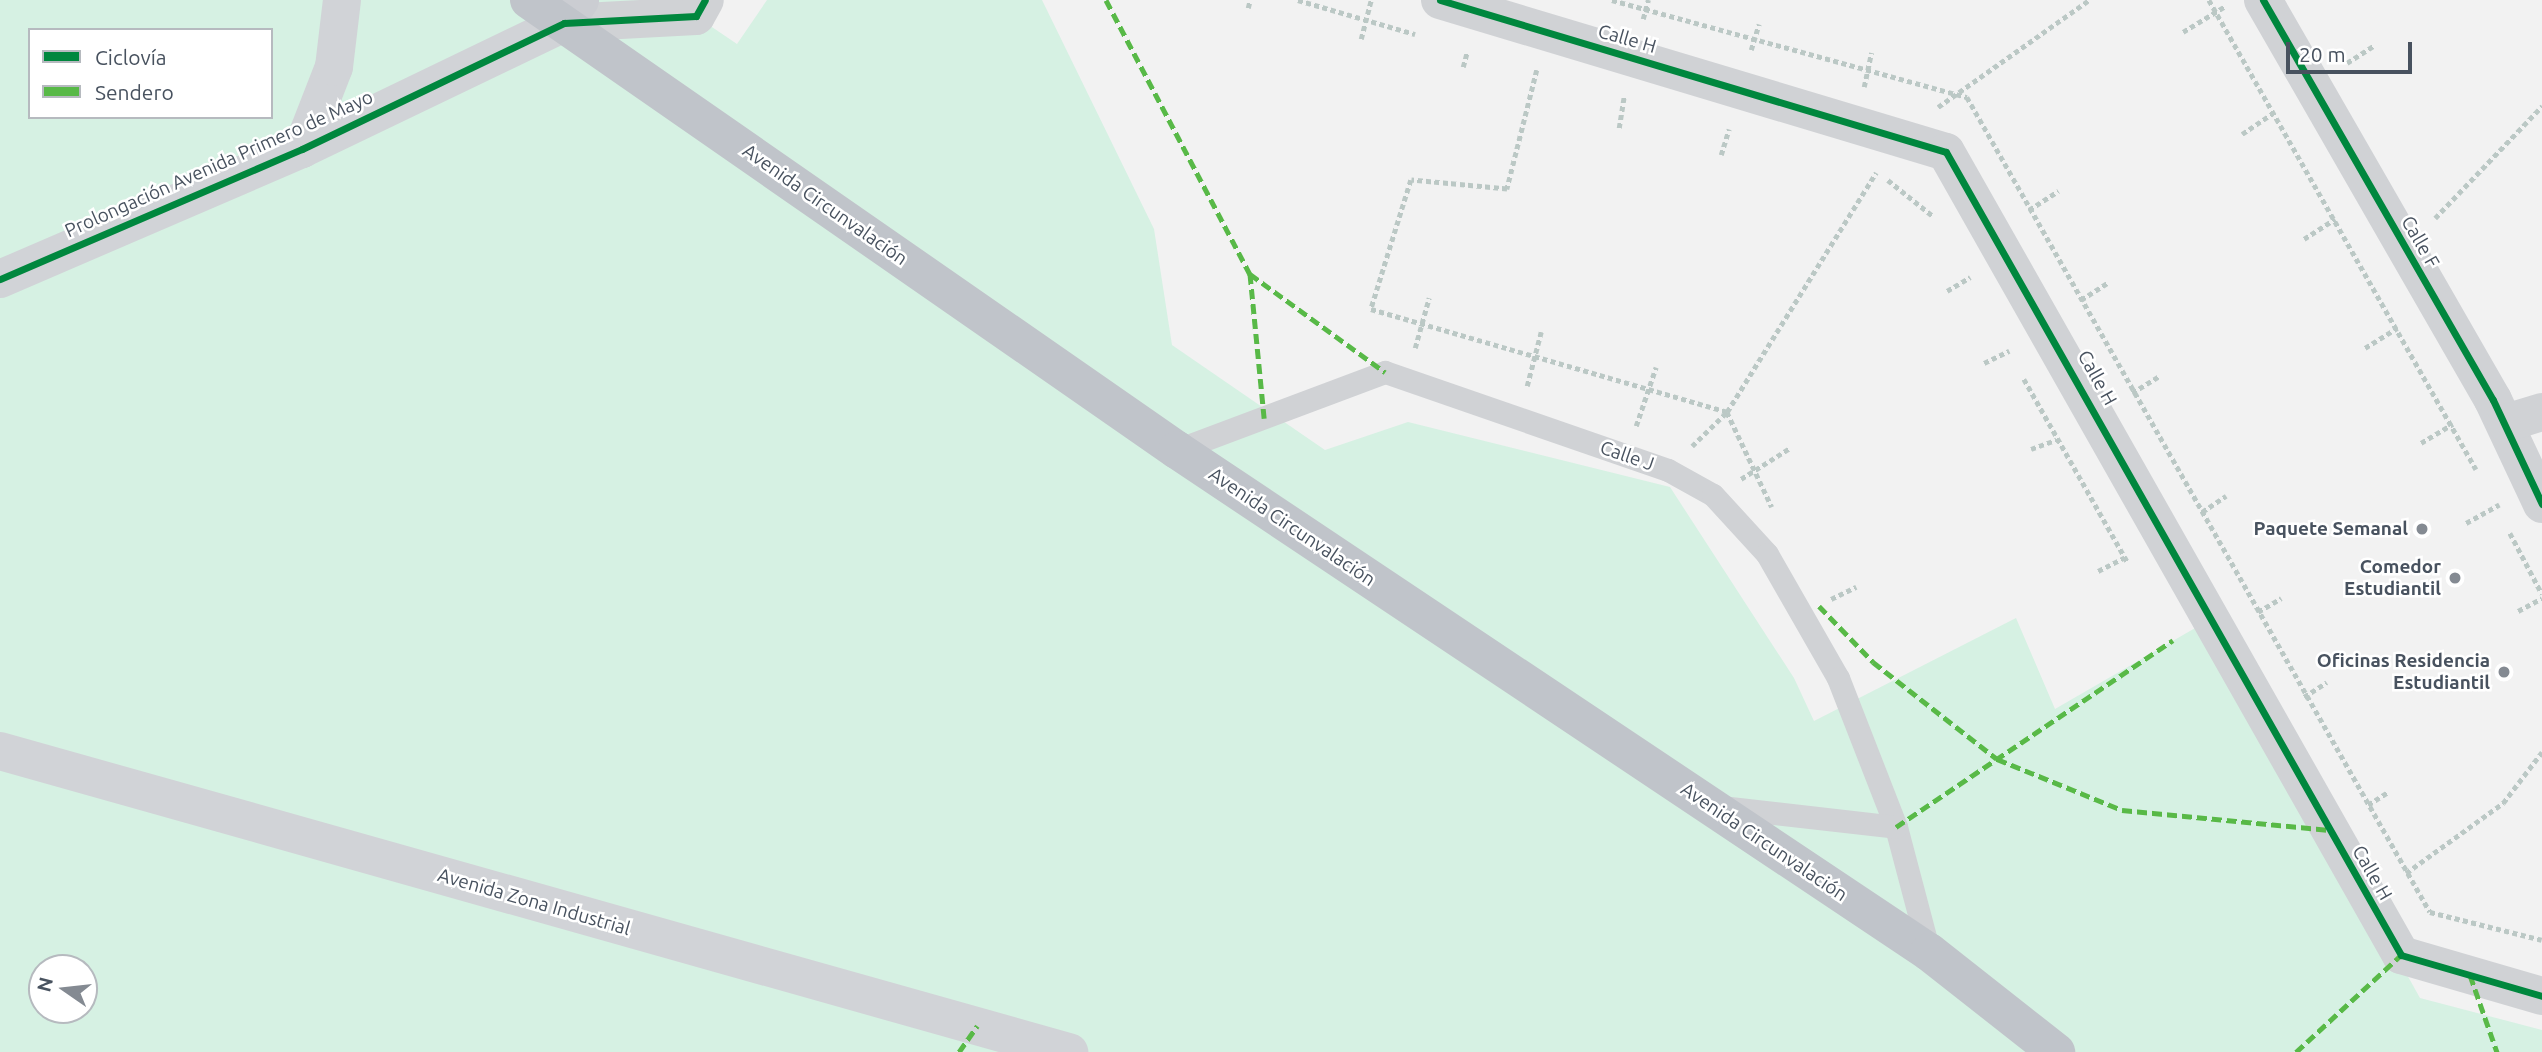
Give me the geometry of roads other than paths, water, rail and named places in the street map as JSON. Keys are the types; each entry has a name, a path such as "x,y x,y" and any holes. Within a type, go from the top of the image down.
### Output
{"highway":[{"name":"Avenida Circunvalación","path":"530,0 568,8 1177,450 1929,952 2056,1052"}],"main road":[{"path":"302,149 334,67 342,0"},
{"name":"Prolongación Avenida Primero de Mayo","path":"0,279 302,149 568,8"},
{"name":"Avenida Zona Industrial","path":"0,751 1069,1052"}],"street":[{"path":"568,8 696,16 705,0"},
{"name":"Calle H","path":"1440,0 1527,18 1900,134 1946,152 1995,231 2401,955 2542,996"},
{"name":"Calle F","path":"2263,0 2506,424 2542,504"},
{"path":"2506,424 2542,412"}],"lane":[{"name":"Calle J","path":"1177,450 1385,372 1668,470 1713,495 1767,554 1805,612 1896,827 1929,952"},
{"path":"1711,806 1896,827"}],"place":[{"name":"Paquete Semanal","path":"2422,529"},
{"name":"Comedor Estudiantil","path":"2455,578"},
{"name":"Oficinas Residencia Estudiantil","path":"2504,672"}]}
